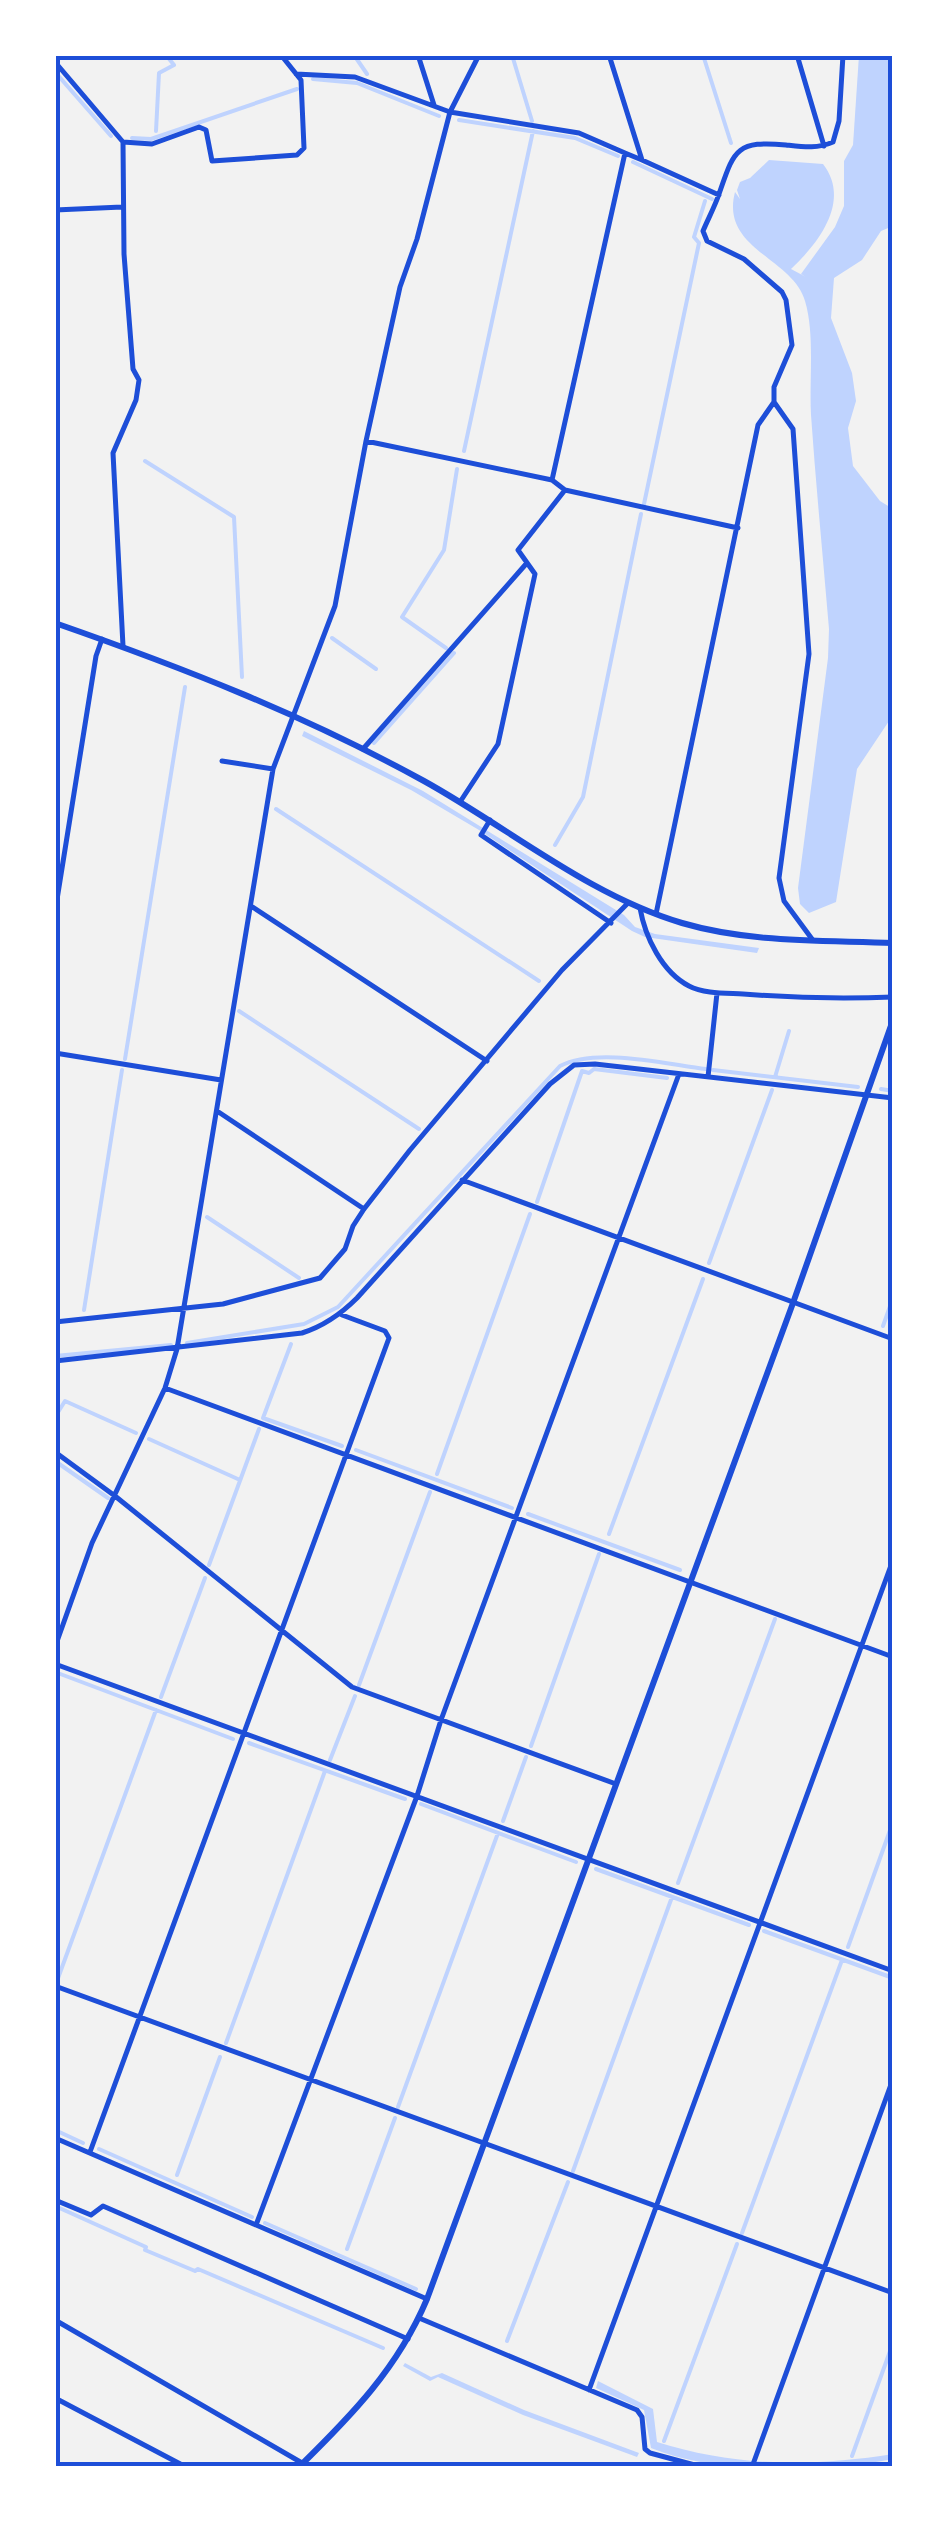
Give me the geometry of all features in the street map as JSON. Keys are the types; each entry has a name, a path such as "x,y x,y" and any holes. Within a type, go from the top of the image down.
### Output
{"main road":[{"path":"55,623 292,713 460,802 625,906 714,930 893,943"},
{"path":"304,2466 374,2391 408,2339 427,2299 893,1020"}],"street":[{"path":"123,142 152,144 203,127 208,134 212,161 297,156 304,148 301,80 281,55"},
{"path":"418,55 434,105"},
{"path":"55,1647 92,1544 165,1388 177,1349 273,769 335,606 400,287 417,239 450,112 478,55"},
{"path":"609,55 642,160"},
{"path":"797,55 824,146"},
{"path":"812,939 784,901 780,878 802,728 810,632 793,429 774,402 774,387 792,345 786,300 744,259 704,237 727,164 743,148 773,144 824,146 834,142 843,55"},
{"path":"55,62 123,142 122,207 133,368 139,380 136,400 114,453 123,646"},
{"path":"296,74 355,77 450,112 579,133 719,195"},
{"path":"552,480 625,153"},
{"path":"55,210 122,207"},
{"path":"656,914 758,425 774,402"},
{"path":"366,442 552,480 564,490 738,528"},
{"path":"460,802 498,744 535,574 518,550 564,490"},
{"path":"363,749 526,564"},
{"path":"55,912 96,656 102,639"},
{"path":"222,761 273,769"},
{"path":"488,823 481,835 612,922"},
{"path":"251,906 487,1060"},
{"path":"55,1322 223,1304 320,1278 346,1249 364,1208 562,970 625,906"},
{"path":"640,908 643,924 666,968 691,988 829,1000 893,997"},
{"path":"708,1077 718,992"},
{"path":"55,1054 221,1080"},
{"path":"55,1361 302,1334 340,1315 550,1084 574,1065 596,1064 893,1098"},
{"path":"256,2226 679,1074"},
{"path":"216,1110 364,1208"},
{"path":"462,1180 893,1339"},
{"path":"90,2152 390,1338 385,1331 340,1315"},
{"path":"165,1388 893,1656"},
{"path":"55,1452 352,1688 616,1784"},
{"path":"589,2390 893,1560"},
{"path":"55,1664 893,1971"},
{"path":"55,1986 893,2293"},
{"path":"754,2464 893,2079"},
{"path":"55,2138 427,2299"},
{"path":"55,2200 90,2215 103,2206 408,2339"},
{"path":"419,2318 640,2412 645,2448 650,2453 702,2467"},
{"path":"55,2320 304,2466"},
{"path":"55,2398 186,2467"},
{"path":"879,2467 893,2465"}],"water":[{"path":"859,55 893,55 893,226 881,231 862,260 834,278 831,318 852,373 856,401 848,428 853,466 880,501 893,509 893,715 857,769 836,902 809,913 800,904 798,888 829,629 811,415 810,328 798,286 747,240 733,211 735,192 740,199 740,182 769,160 823,164 831,178 833,206 821,233 791,269 806,277 801,274 835,227 844,206 844,161 853,145"},
{"path":"304,731 423,791 624,915 635,927 655,934 759,948 757,953 645,937 632,931 479,830 411,790 302,736"},
{"path":"405,2363 431,2377 442,2373 524,2410 639,2453 637,2457 523,2415 438,2377 430,2381 403,2366"},
{"path":"598,2381 653,2409 657,2442 686,2450 774,2462 804,2463 893,2454 893,2459 834,2467 771,2469 708,2464 679,2457 651,2448 644,2410 596,2388"}],"waterway":[{"path":"156,131 159,73 174,65 166,55"},
{"path":"354,55 367,74"},
{"path":"512,55 532,121"},
{"path":"703,55 731,143"},
{"path":"55,72 111,136"},
{"path":"313,79 357,83 439,116"},
{"path":"132,138 151,139 297,89"},
{"path":"459,120 575,138 618,156"},
{"path":"464,451 533,131"},
{"path":"633,162 712,199"},
{"path":"644,504 699,243 694,237 705,201"},
{"path":"145,461 234,517 242,677"},
{"path":"446,648 402,617 444,550 457,469"},
{"path":"555,845 583,797 641,514"},
{"path":"332,638 376,669"},
{"path":"374,743 454,653"},
{"path":"125,1059 185,687"},
{"path":"276,809 539,981"},
{"path":"239,1011 419,1129"},
{"path":"775,1077 789,1031"},
{"path":"187,1343 304,1324 338,1307 560,1066 575,1060 612,1057 706,1069"},
{"path":"84,1310 122,1070"},
{"path":"713,1070 858,1087"},
{"path":"537,1202 582,1071 667,1078"},
{"path":"881,1089 893,1091"},
{"path":"709,1263 772,1090"},
{"path":"437,1474 530,1214"},
{"path":"207,1217 299,1278"},
{"path":"609,1534 703,1279"},
{"path":"883,1326 893,1298"},
{"path":"291,1344 263,1418 342,1446"},
{"path":"55,1356 171,1345"},
{"path":"55,1417 65,1401 136,1433"},
{"path":"209,1565 259,1429"},
{"path":"149,1439 240,1480"},
{"path":"356,1450 512,1508"},
{"path":"55,1461 108,1498"},
{"path":"359,1685 430,1492"},
{"path":"528,1514 680,1570"},
{"path":"531,1746 599,1554"},
{"path":"161,1697 205,1578"},
{"path":"678,1883 775,1619"},
{"path":"55,1672 233,1739"},
{"path":"330,1760 355,1696"},
{"path":"57,1981 156,1710"},
{"path":"249,1743 405,1799"},
{"path":"503,1821 526,1757"},
{"path":"226,2043 325,1771"},
{"path":"421,1804 576,1862"},
{"path":"848,1947 893,1822"},
{"path":"398,2107 498,1833"},
{"path":"596,1869 749,1925"},
{"path":"573,2171 672,1897"},
{"path":"764,1931 893,1978"},
{"path":"742,2233 842,1960"},
{"path":"177,2175 220,2057"},
{"path":"347,2249 395,2118"},
{"path":"55,2130 83,2143"},
{"path":"99,2149 252,2217"},
{"path":"507,2341 568,2182"},
{"path":"55,2206 146,2247 145,2250 383,2348"},
{"path":"265,2223 416,2289"},
{"path":"664,2441 737,2244"},
{"path":"852,2456 893,2343"}]}
